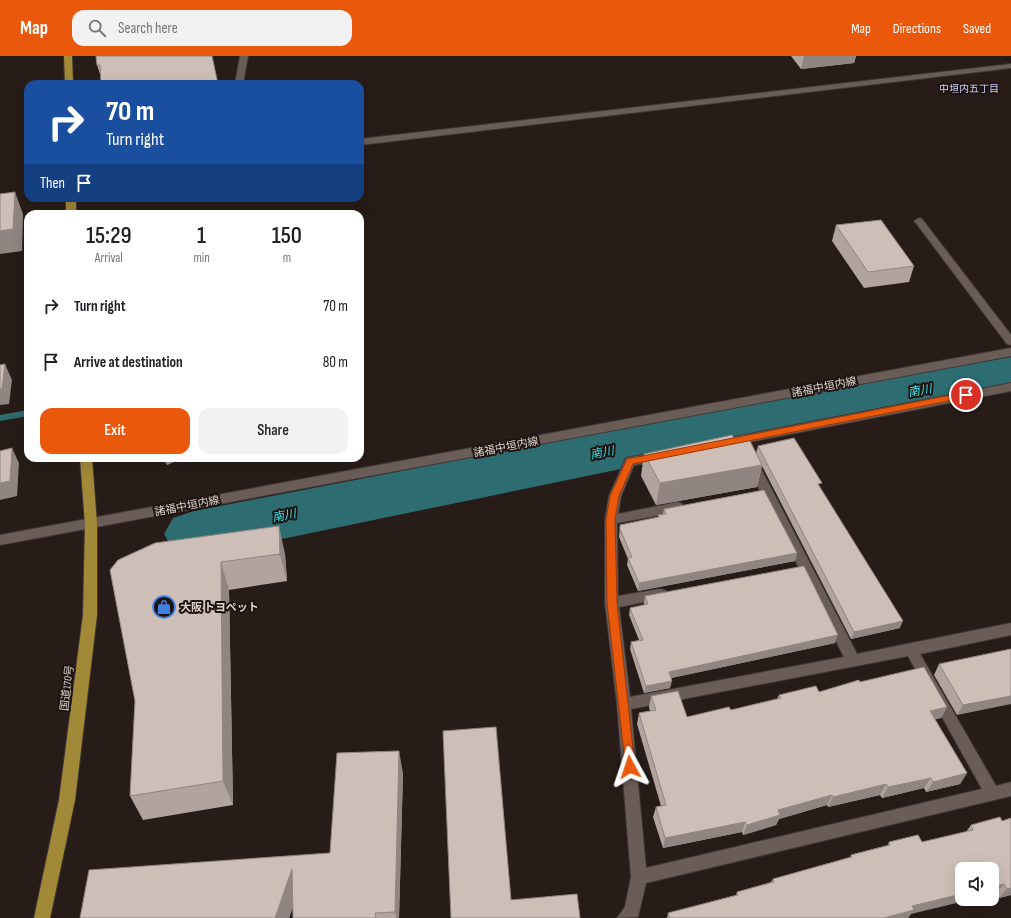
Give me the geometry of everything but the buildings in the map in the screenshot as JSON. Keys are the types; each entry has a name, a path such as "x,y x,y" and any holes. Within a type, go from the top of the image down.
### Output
{"highway":[{"path":"68,56 69,80"},
{"name":"国道170号","path":"42,918 67,800 90,615 91,524 86,462"}],"street":[{"path":"240,80 244,56"},
{"path":"364,142 1011,66"},
{"path":"919,222 1011,342"},
{"name":"諸福中垣内線","path":"0,540 1011,352"},
{"path":"726,443 1011,387"},
{"path":"741,440 852,660"},
{"path":"625,918 632,911 639,877 624,704 612,603 611,520 615,496 630,461 667,454"},
{"path":"750,494 766,491"},
{"path":"611,520 688,505"},
{"path":"789,569 804,566"},
{"path":"612,603 674,591"},
{"path":"624,704 911,650 1011,629"},
{"path":"911,650 993,794"},
{"path":"639,877 1011,789"}],"waterway":[{"name":"南川","path":"194,534 820,409 1011,374"},
{"path":"0,418 24,414"}],"place":[{"name":"大阪 トヨペット","path":"164,607"}],"district":[{"name":"中垣内五丁目","path":"969,89"}],"route":[{"path":"630,767 612,603 611,520 615,496 630,461 966,395"}]}
